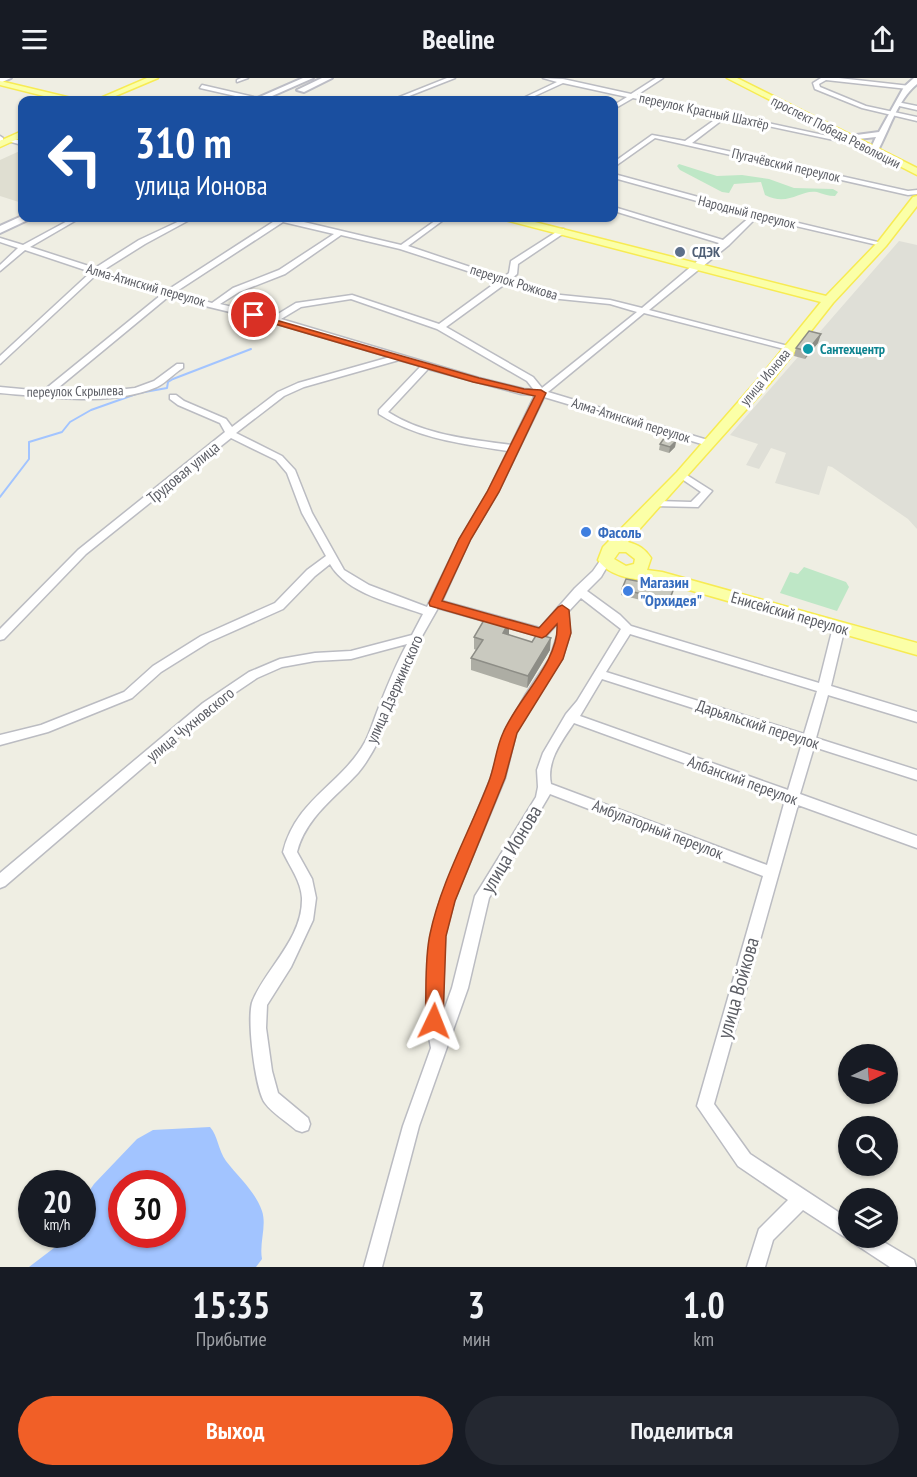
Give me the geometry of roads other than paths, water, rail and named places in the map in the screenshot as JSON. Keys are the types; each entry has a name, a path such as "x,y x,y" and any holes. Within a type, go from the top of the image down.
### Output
{"main road":[{"path":"0,84 8,78"},
{"path":"110,96 154,78"},
{"path":"267,96 309,78"},
{"path":"286,96 328,78"},
{"name":"проспект Победа Революции","path":"731,78 852,138 914,172"},
{"path":"874,150 897,104 908,87 917,80"},
{"path":"0,84 40,96"},
{"path":"0,84 51,96"},
{"path":"2,140 18,134"},
{"path":"852,138 883,134"},
{"name":"улица Ионова","path":"616,562 644,518 829,300 882,244 916,202"},
{"path":"0,219 18,210"},
{"path":"0,230 18,222"},
{"path":"525,222 829,300"},
{"path":"644,518 634,532 634,537 649,568 662,577"},
{"path":"628,547 642,555 641,567 616,562 628,547"},
{"name":"Енисейский переулок","path":"616,562 917,649"}],"street":[{"path":"406,96 452,78"},
{"name":"переулок Красный Шахтёр","path":"546,78 862,144"},
{"path":"530,96 570,78"},
{"path":"618,104 660,78"},
{"path":"908,87 825,78 816,83 817,88 851,103 917,119"},
{"path":"875,78 893,86"},
{"path":"202,87 246,96"},
{"path":"897,104 917,108"},
{"path":"687,143 724,116"},
{"name":"Пугачёвский переулок","path":"618,162 654,136 908,193 917,192"},
{"path":"2,140 18,142"},
{"name":"Народный переулок","path":"618,177 756,215 882,244"},
{"path":"618,210 726,243"},
{"name":"улица Дзержинского","path":"302,1124 272,1098 264,1071 258,1028 259,1003 286,962 306,920 309,898 307,889 290,852 294,836 318,802 353,769 371,744 402,664 465,539 515,449 541,393 698,267 756,215"},
{"path":"0,269 23,248 70,222"},
{"path":"0,361 95,272 142,242 182,222"},
{"path":"45,394 166,294 274,222"},
{"name":"переулок Рожкова","path":"296,222 402,247 550,296 610,302 789,349"},
{"path":"402,247 437,222"},
{"path":"440,327 513,274 514,263 561,231"},
{"path":"215,304 236,290 282,272 340,233"},
{"name":"Алма-Атинский переулок","path":"0,240 166,294 215,304 486,382 541,393 708,443"},
{"path":"273,320 299,305 352,297 440,327 530,379 541,393"},
{"name":"Трудовая улица","path":"0,636 82,552 281,394 320,379 397,358"},
{"path":"427,365 382,412 399,423 424,432 515,449"},
{"name":"переулок Скрылева","path":"0,390 45,394 113,393 158,383 180,366"},
{"path":"173,397 223,422 231,434 279,458 292,472 307,513 340,572 365,588 432,607 542,633 579,591 597,574 616,562"},
{"path":"657,504 694,505 706,491 682,475"},
{"path":"0,740 44,729 128,694 157,669 205,639 279,606 311,573 332,557"},
{"path":"579,591 627,629 917,717"},
{"name":"улица Ионова","path":"438,1050 434,1021 438,936 447,901 498,778 510,733 530,697 556,659 564,633 562,610"},
{"path":"824,688 839,627"},
{"path":"545,787 542,776 546,760 570,717 627,629"},
{"name":"улица Чухновского","path":"0,882 207,706 253,675 280,663 315,657 351,655 415,638"},
{"name":"Дарьяльский переулок","path":"599,674 917,775"},
{"name":"улица Войкова","path":"824,688 705,1106 744,1160 838,1223"},
{"name":"Албанский переулок","path":"570,717 917,842"},
{"name":"улица Ионова","path":"374,1267 411,1126 460,988 482,896 542,798 545,787"},
{"name":"Амбулаторный переулок","path":"545,787 623,813 681,839 771,873"},
{"path":"756,1267 765,1235 801,1198"},
{"path":"877,1248 907,1267"}],"water":[{"path":"210,1127 223,1157 251,1191 262,1211 264,1223 262,1259 256,1267 29,1267 54,1248 96,1248 96,1182 137,1139 153,1130"}],"waterway":[{"path":"0,497 29,459 29,442 62,432 70,422 91,410 139,393 167,388 168,382 173,379 251,349"}],"place":[{"name":"СДЭК","path":"680,252"},
{"name":"Сантехцентр","path":"808,349"},
{"name":"Фасоль","path":"586,532"},
{"name":"Магазин \"Орхидея\"","path":"628,591"}]}
